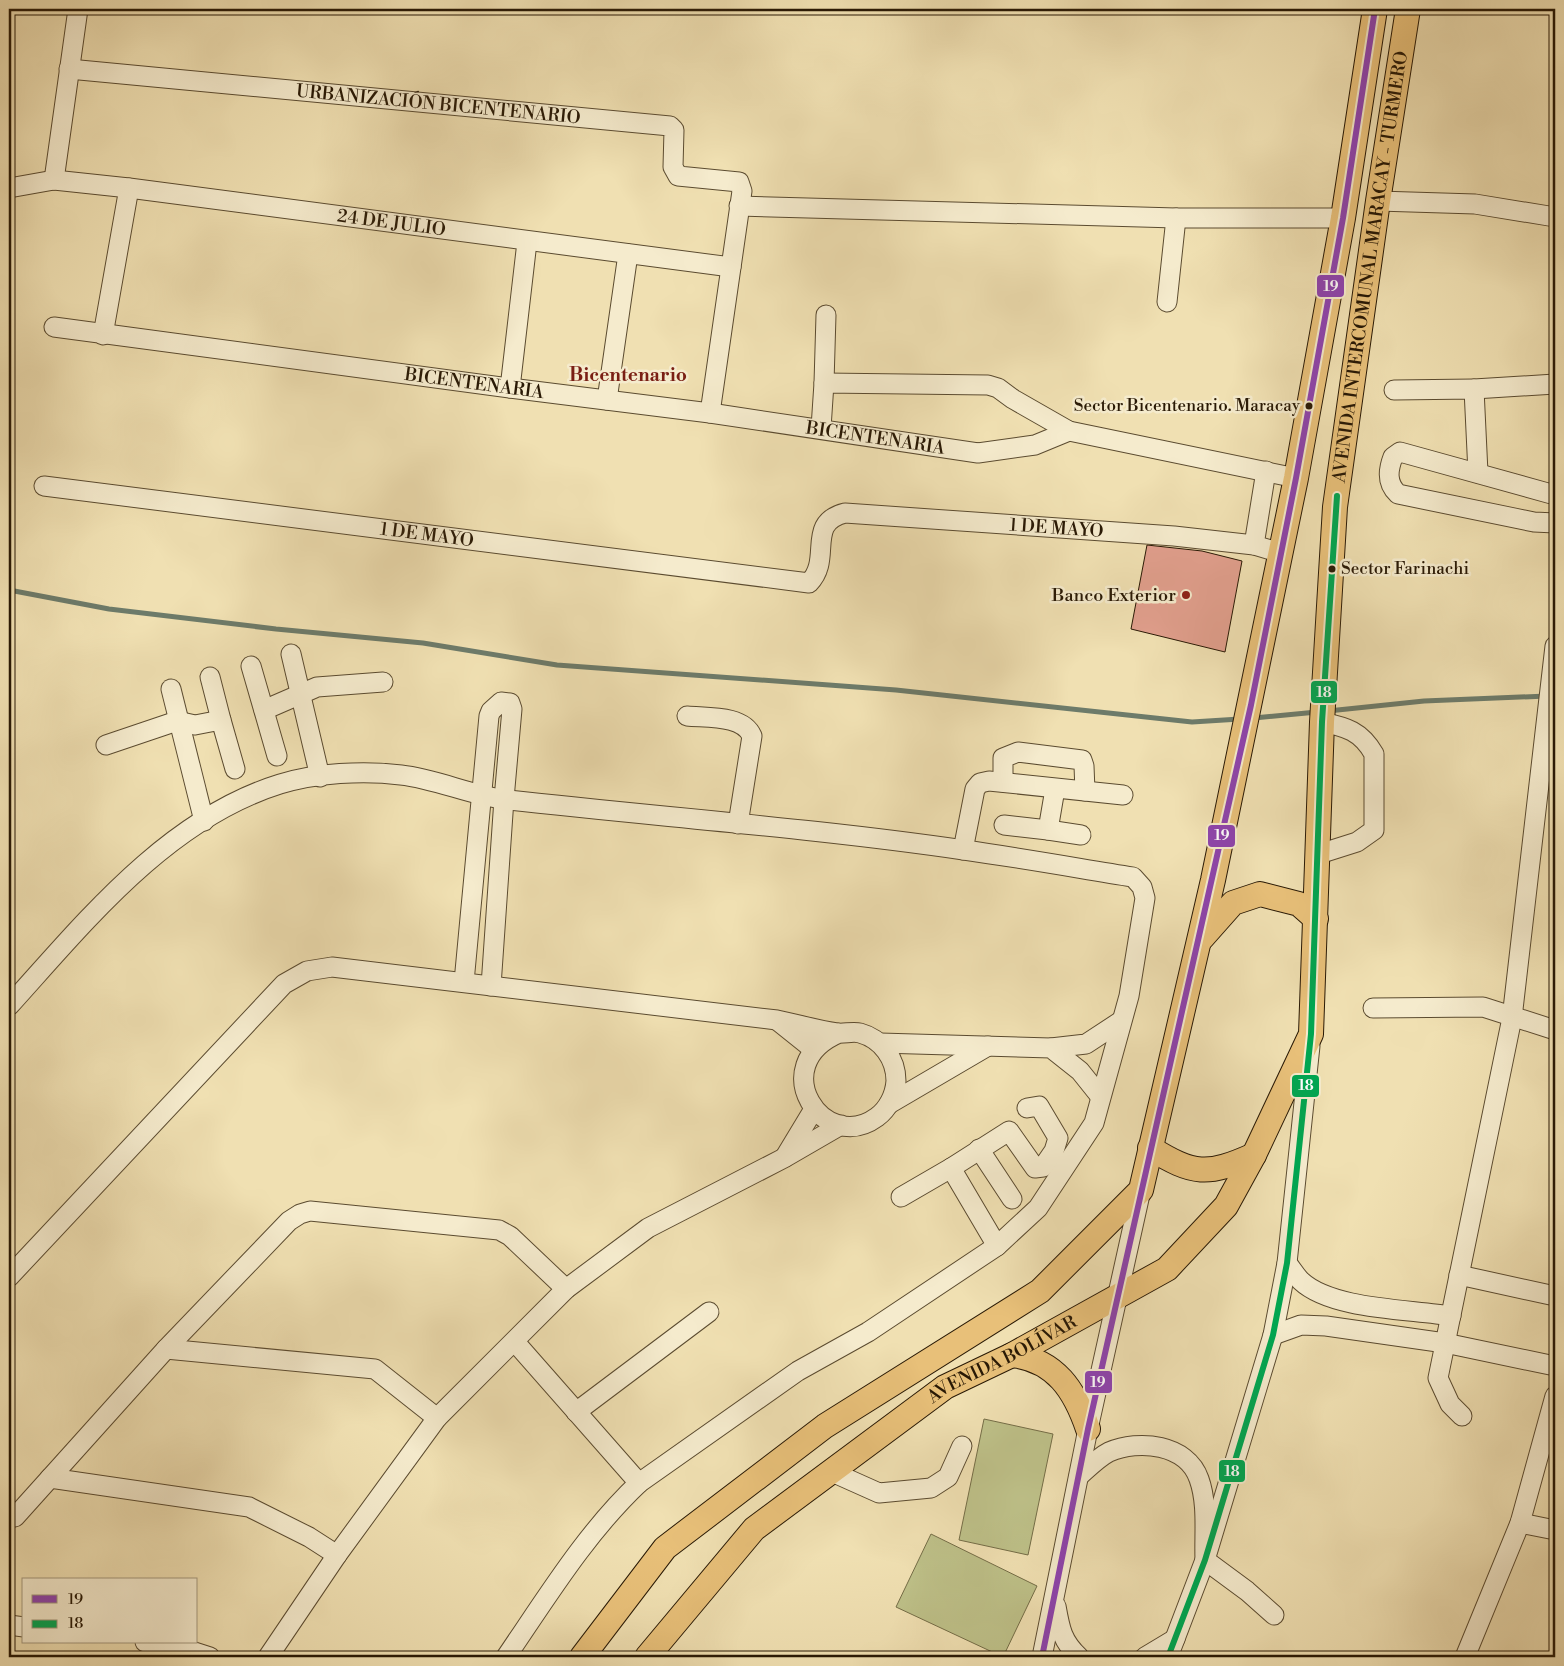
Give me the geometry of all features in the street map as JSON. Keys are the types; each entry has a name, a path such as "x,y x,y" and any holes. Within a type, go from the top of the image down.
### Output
{"main road":[{"name":"AVENIDA INTERCOMUNAL MARACAY - TURMERO","path":"1141,1190 1251,705 1281,554 1343,218 1375,9"},
{"name":"AVENIDA INTERCOMUNAL MARACAY - TURMERO","path":"1311,1034 1322,719 1335,507 1378,201 1408,9"},
{"path":"1198,943 1233,903 1260,894 1299,904 1316,919"},
{"name":"AVENIDA BOLÍVAR","path":"647,1657 754,1529 945,1387 1012,1355 1167,1269 1226,1206 1254,1155 1311,1034"},
{"path":"1150,1148 1192,1170 1210,1170 1229,1166 1254,1155"},
{"name":"AVENIDA BOLÍVAR","path":"582,1657 665,1548 825,1426 1040,1291 1141,1190"},
{"path":"1012,1355 1027,1357 1048,1368 1068,1385 1078,1401 1088,1429"}],"street":[{"path":"54,180 78,9"},
{"name":"URBANIZACIÓN BICENTENARIO","path":"69,69 664,124 674,130 673,167 678,176 739,182 742,191 739,206"},
{"name":"24 DE JULIO","path":"9,188 54,180 129,188 731,268"},
{"path":"103,335 129,188"},
{"path":"1378,201 1475,204 1555,217"},
{"path":"710,413 739,206 1176,218 1343,218"},
{"path":"1167,302 1176,218"},
{"path":"510,388 527,242"},
{"path":"607,400 628,254"},
{"path":"821,428 826,315"},
{"name":"BICENTENARIA","path":"54,327 103,335 821,428 978,453 1035,445 1070,431"},
{"path":"824,383 988,385 998,388 1070,431 1296,478"},
{"path":"1394,390 1474,390 1555,384"},
{"path":"1474,390 1478,473"},
{"path":"1555,495 1400,452 1393,457 1389,474 1391,487 1398,494 1534,522 1555,523"},
{"path":"1254,545 1266,471"},
{"name":"1 DE MAYO","path":"44,486 809,583 816,576 819,568 823,528 831,517 845,513 1174,536 1254,545 1281,554"},
{"path":"1462,1416 1450,1404 1438,1378 1512,1018 1549,751 1548,708 1555,646"},
{"path":"291,654 320,777"},
{"path":"251,666 277,756"},
{"path":"210,677 235,769"},
{"path":"264,710 300,696 316,687 383,682"},
{"path":"171,689 177,721 198,790 204,821"},
{"path":"464,982 489,716 491,711 501,702 510,703 512,710 491,986"},
{"path":"687,716 740,722 748,728 752,736 738,824"},
{"path":"1316,855 1357,842 1374,830 1374,754 1369,745 1347,727 1322,719"},
{"path":"106,745 177,721 195,725 221,720"},
{"path":"1003,782 1003,758 1018,752 1082,760 1085,791"},
{"path":"9,1006 105,900 153,857 229,804 281,784 320,777 358,774 402,775 482,796 504,799 963,850 1133,877 1142,887 1144,898 1129,996 1094,1123 1038,1208 997,1246 868,1332 798,1371 639,1483 626,1495 566,1569 506,1657"},
{"path":"963,850 976,789 980,783 989,781 1003,782 1123,795"},
{"path":"1048,830 1055,789"},
{"path":"1004,825 1081,835"},
{"path":"9,1277 284,984 307,970 332,967 464,982 777,1020 839,1033 860,1033 880,1043 891,1056 896,1072 895,1088 889,1104"},
{"path":"1373,1008 1483,1008 1555,1030"},
{"path":"777,1020 813,1049"},
{"path":"880,1043 1051,1048 1086,1044 1121,1021"},
{"path":"839,1033 825,1039 813,1049 804,1071 806,1095 814,1109 826,1120 841,1125 860,1125 877,1118 889,1104 988,1046"},
{"path":"1168,1657 1205,1560 1273,1335 1287,1263 1311,1034"},
{"path":"1051,1048 1080,1071 1100,1096"},
{"path":"901,1197 952,1168 1009,1131 1034,1168 1043,1167 1054,1151 1058,1138 1039,1106 1027,1108"},
{"path":"784,1158 814,1109"},
{"path":"268,1657 337,1555 437,1418 566,1289 648,1228 784,1158 841,1125"},
{"path":"979,1149 1012,1199"},
{"path":"952,1168 997,1246"},
{"path":"1042,1657 1088,1429 1120,1294 1141,1190"},
{"path":"15,1517 166,1348 289,1221 300,1214 310,1211 499,1230 510,1236 566,1289"},
{"path":"1287,1263 1301,1281 1330,1297 1391,1310 1451,1316"},
{"path":"1459,1276 1555,1296"},
{"path":"576,1412 709,1312"},
{"path":"1426,1342 1428,1313"},
{"path":"1273,1335 1301,1325 1326,1326 1426,1342 1445,1343 1555,1366"},
{"path":"515,1342 639,1483"},
{"path":"166,1348 375,1368 437,1418"},
{"path":"1465,1657 1520,1523 1555,1396"},
{"path":"1079,1476 1107,1453 1123,1447 1141,1445 1170,1450 1184,1458 1199,1477 1204,1498 1205,1560"},
{"path":"832,1472 879,1494 931,1488 948,1477 962,1446"},
{"path":"50,1478 249,1507 309,1537 337,1555"},
{"path":"1520,1523 1555,1530"},
{"path":"1205,1560 1242,1587 1274,1615"},
{"path":"1055,1598 1060,1629 1067,1646 1079,1657"},
{"path":"9,1625 22,1627"},
{"path":"1145,1657 1175,1639"},
{"path":"160,1644 176,1646 210,1657"}],"green space":[{"path":"984,1419 1053,1434 1028,1555 959,1540"},
{"path":"931,1534 1037,1586 1003,1657 896,1607"}],"building":[{"name":"Banco Exterior","path":"1147,545 1202,551 1242,561 1225,652 1131,629"}],"waterway":[{"path":"9,590 109,609 276,629 423,643 557,665 896,690 1192,722 1240,719"},
{"path":"1328,711 1424,701 1547,696"},
{"path":"1254,718 1317,712"}],"transit line":[{"name":"19","path":"1042,1657 1088,1429 1251,705 1296,478 1343,218 1375,9"},
{"name":"18","path":"1168,1657 1205,1560 1273,1335 1287,1263 1311,1034 1322,722 1337,496"}],"place":[{"name":"Sector Bicentenario. Maracay","path":"1309,406"},
{"name":"Sector Farinachi","path":"1332,569"},
{"name":"Banco Exterior","path":"1186,595"}],"district":[{"name":"Bicentenario","path":"628,375"}]}
